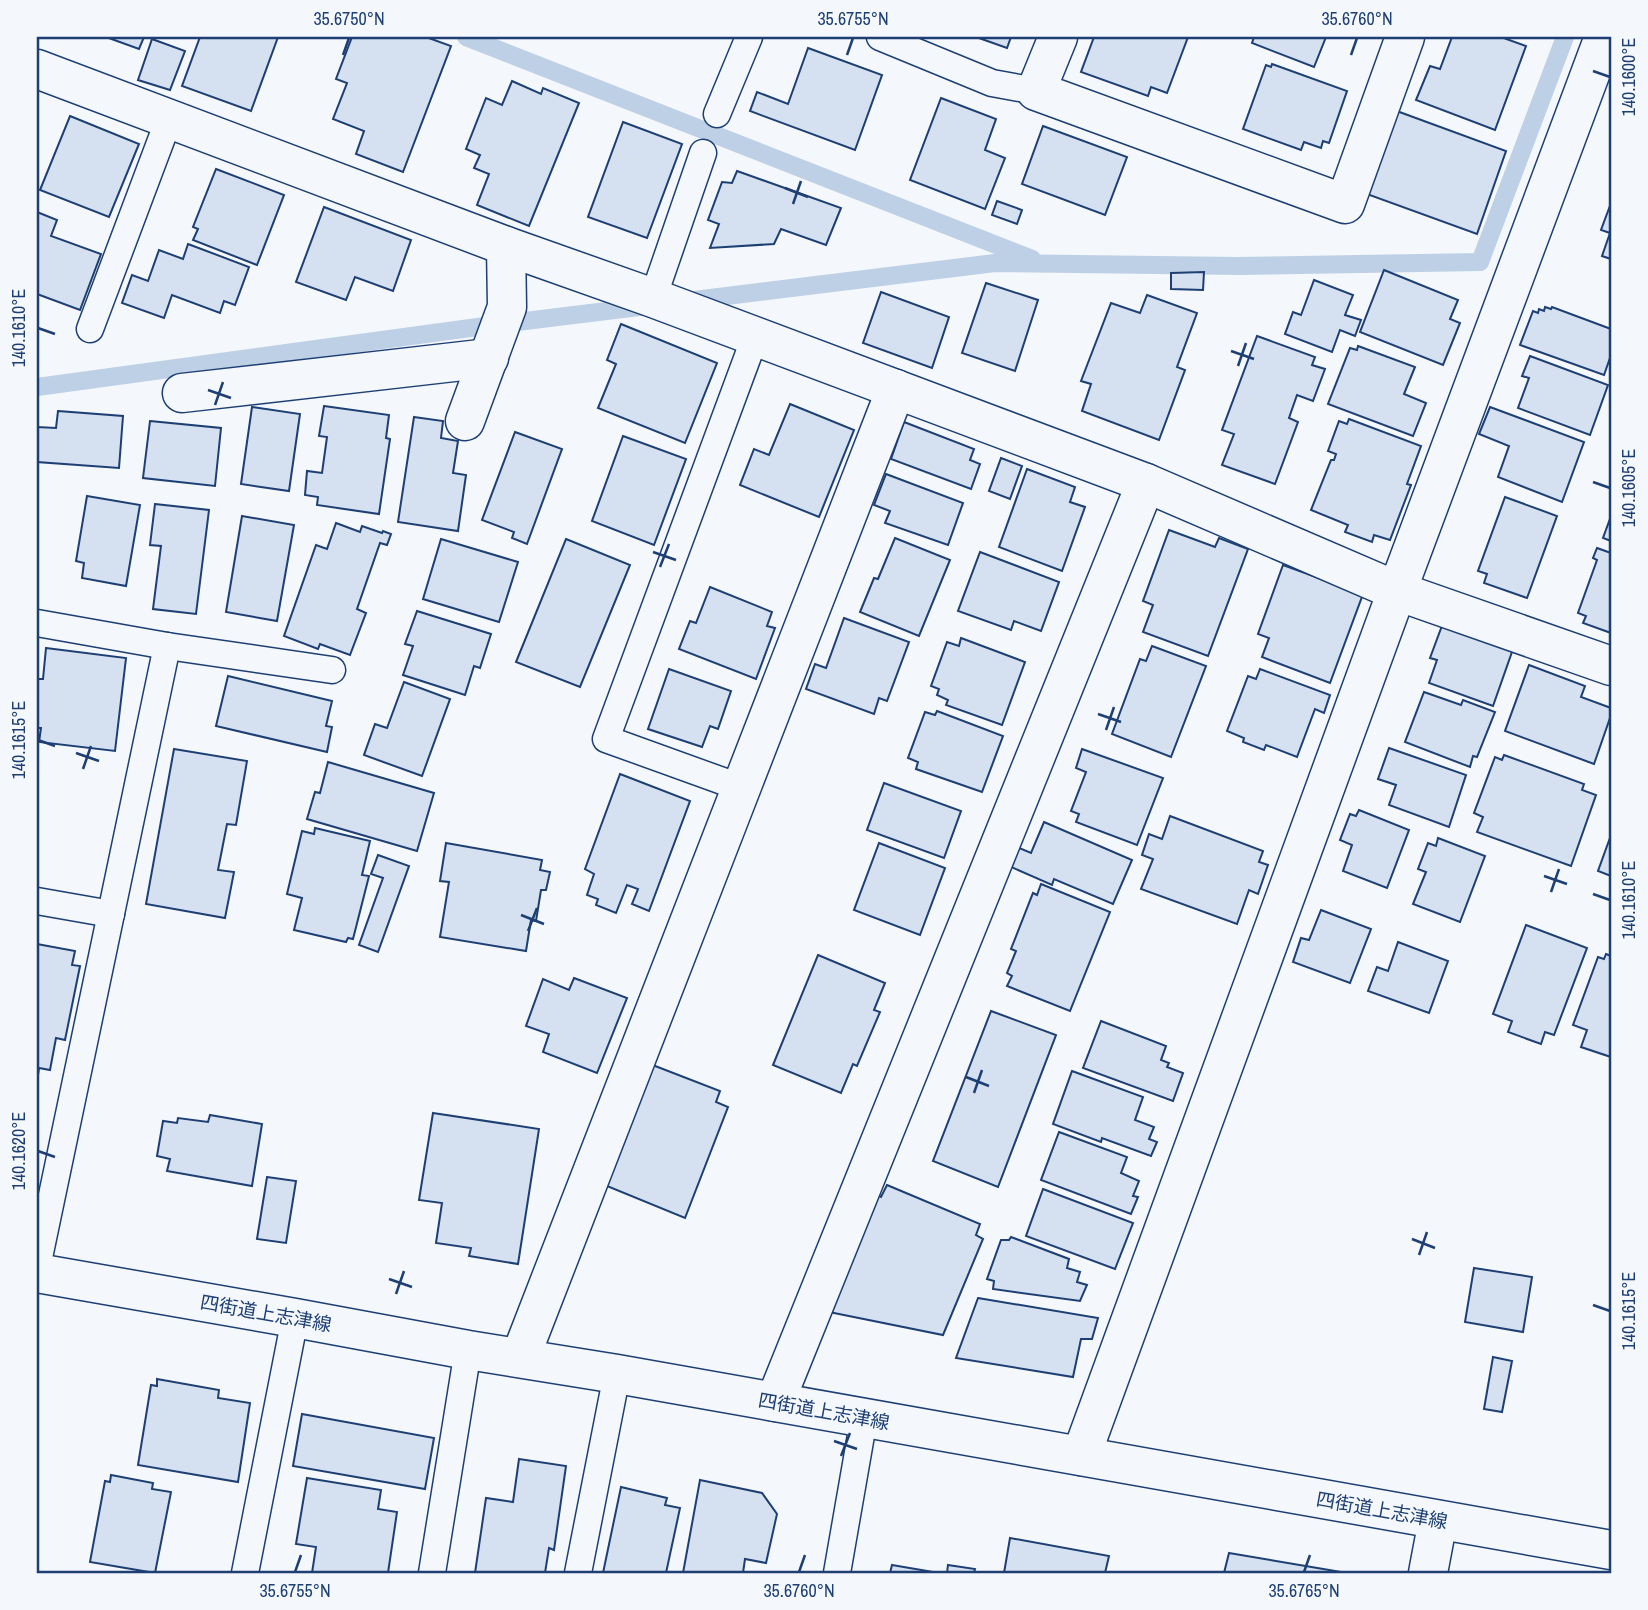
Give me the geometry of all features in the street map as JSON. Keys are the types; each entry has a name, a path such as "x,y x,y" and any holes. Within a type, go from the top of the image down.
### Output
{"street":[{"path":"1058,37 1037,91 1345,204 1405,37"},
{"path":"1082,1456 1397,591 1604,37"},
{"path":"37,69 1146,483 1397,591 1611,666"},
{"path":"465,421 507,307 506,246"},
{"path":"182,393 489,358"},
{"path":"520,1358 896,389"},
{"path":"775,1402 1146,483"},
{"name":"四街道上志津線","path":"37,1273 1611,1550"},
{"path":"1428,1573 1438,1520"}],"lane":[{"path":"718,114 749,37"},
{"path":"880,37 992,83 1037,91"},
{"path":"90,329 169,119"},
{"path":"653,298 702,153"},
{"path":"741,788 606,739 755,337"},
{"path":"37,623 167,646 332,670"},
{"path":"37,1267 167,646"},
{"path":"37,901 111,914"},
{"path":"245,1573 295,1318"},
{"path":"432,1573 468,1350"},
{"path":"578,1573 617,1374"},
{"path":"837,1573 864,1418"}],"building":[{"path":"106,37 144,37 139,49"},
{"path":"200,37 278,37 251,111 182,86"},
{"path":"352,37 426,37 451,46 403,172 356,154 364,131 333,119 347,83 336,79"},
{"path":"976,37 1011,37 1007,48"},
{"path":"1094,37 1188,37 1167,93 1151,87 1148,96 1081,72"},
{"path":"1254,37 1326,37 1314,67 1252,43"},
{"path":"1452,37 1501,37 1526,46 1495,130 1416,100 1430,66 1440,69"},
{"path":"152,39 185,51 170,90 138,80"},
{"path":"808,48 882,75 855,150 750,111 757,92 788,104"},
{"path":"1272,64 1347,91 1329,143 1323,141 1321,148 1304,142 1301,150 1243,129 1266,65 1271,67"},
{"path":"512,81 541,94 543,88 579,103 529,226 477,205 489,174 474,168 480,155 466,149 486,98 502,105"},
{"path":"941,98 996,119 985,150 1005,158 985,209 910,180"},
{"path":"1394,110 1506,151 1477,234 1364,193"},
{"path":"70,116 139,144 109,217 40,190"},
{"path":"623,122 682,144 647,238 588,217"},
{"path":"1043,126 1127,157 1105,215 1022,184"},
{"path":"216,169 284,195 257,265 193,240 198,229 193,227"},
{"path":"737,171 841,208 826,245 781,229 774,244 710,248 719,224 708,220 722,182 732,183"},
{"path":"997,201 1022,210 1017,224 992,215"},
{"path":"1611,203 1611,259 1602,256 1610,233 1601,230"},
{"path":"324,207 411,240 393,291 355,277 346,300 296,282"},
{"path":"37,212 57,220 51,236 101,254 80,310 37,294"},
{"path":"188,244 249,267 235,305 224,301 220,313 172,295 164,318 122,303 132,275 148,281 159,250 183,259"},
{"path":"1384,270 1458,300 1450,319 1460,323 1443,365 1360,332"},
{"path":"1204,272 1203,290 1171,289 1171,273"},
{"path":"1314,280 1353,295 1345,315 1361,320 1355,336 1340,330 1332,352 1285,334 1293,312 1301,315"},
{"path":"986,283 1038,300 1015,371 962,353"},
{"path":"881,292 949,317 932,368 863,343"},
{"path":"1147,295 1197,313 1177,367 1185,370 1159,440 1082,411 1091,384 1081,381 1111,303 1140,313"},
{"path":"1545,307 1552,307 1611,329 1611,355 1604,375 1520,345 1533,311 1544,311"},
{"path":"621,324 717,363 685,443 598,408 616,364 607,360"},
{"path":"1257,336 1315,357 1312,365 1325,369 1313,401 1297,395 1289,418 1298,422 1275,484 1222,465 1234,434 1222,430"},
{"path":"1358,346 1415,367 1404,394 1426,403 1413,436 1328,404 1350,348 1357,350"},
{"path":"1530,356 1608,385 1590,435 1518,408 1529,378 1522,376"},
{"path":"790,404 854,430 819,517 740,485 754,449 769,455"},
{"path":"324,406 389,415 386,438 390,439 379,514 317,505 318,497 305,495 307,471 322,473 327,437 319,436"},
{"path":"252,407 300,414 289,491 241,484"},
{"path":"1490,407 1584,442 1562,502 1498,477 1509,446 1479,434"},
{"path":"58,411 123,416 119,468 37,462 37,427 56,428"},
{"path":"414,417 443,421 441,438 458,441 453,473 466,475 458,531 398,522"},
{"path":"1349,419 1421,446 1407,484 1411,485 1390,540 1374,535 1372,542 1345,532 1348,525 1311,510 1331,460 1334,460 1336,454 1328,451 1339,421 1347,424"},
{"path":"150,421 221,428 215,486 143,478"},
{"path":"904,422 974,449 970,460 980,464 971,489 891,459"},
{"path":"515,432 562,449 527,544 512,538 514,532 482,520"},
{"path":"623,436 686,459 654,545 592,521"},
{"path":"1001,458 1022,466 1010,499 989,491"},
{"path":"1027,469 1075,487 1070,502 1085,507 1062,571 999,547"},
{"path":"886,474 963,503 948,545 885,523 890,511 874,505"},
{"path":"87,496 140,505 126,586 82,578 84,563 76,561"},
{"path":"1505,497 1557,516 1527,598 1484,583 1487,574 1478,571"},
{"path":"155,504 209,510 196,614 153,609 161,546 150,545"},
{"path":"242,516 294,525 277,621 226,612"},
{"path":"1611,516 1611,541 1603,538"},
{"path":"336,523 360,532 362,526 391,534 387,545 380,543 357,609 366,613 350,655 320,644 318,649 284,636 316,545 327,549"},
{"path":"1169,530 1215,547 1219,538 1248,549 1208,656 1143,632 1153,605 1143,601"},
{"path":"895,538 950,560 919,636 860,612 874,578 878,579"},
{"path":"441,539 518,562 499,622 423,599"},
{"path":"566,539 630,565 580,687 516,662"},
{"path":"1597,548 1611,553 1611,633 1583,623 1586,616 1578,613 1597,560 1593,558"},
{"path":"980,552 1059,582 1041,631 1014,621 1011,630 958,611"},
{"path":"1283,565 1363,594 1330,683 1262,657 1269,638 1258,634"},
{"path":"710,587 772,612 767,626 775,628 756,679 679,649 690,621 696,623"},
{"path":"417,611 491,634 480,668 474,666 465,695 403,675 413,646 405,644"},
{"path":"844,618 909,642 887,701 879,698 874,714 806,689 815,664 826,668"},
{"path":"1443,623 1513,649 1493,706 1429,683 1437,660 1430,658"},
{"path":"961,638 1025,662 1002,725 946,705 948,700 937,695 939,689 931,686 947,642 959,646"},
{"path":"1152,646 1206,666 1171,757 1112,734 1140,659 1146,661"},
{"path":"46,648 126,658 115,751 39,742 41,728 37,728 37,679 43,679"},
{"path":"1529,665 1585,686 1581,697 1611,708 1594,764 1505,731"},
{"path":"669,669 731,691 718,729 710,726 702,747 648,729"},
{"path":"1260,669 1330,695 1324,713 1315,709 1297,757 1266,745 1264,750 1243,742 1244,738 1227,731 1248,676 1256,679"},
{"path":"228,676 332,701 326,726 332,727 327,752 216,726"},
{"path":"404,682 450,699 422,776 364,755 375,724 387,728"},
{"path":"1424,692 1461,705 1463,700 1495,712 1477,757 1473,756 1470,767 1405,742"},
{"path":"937,711 1003,736 982,792 916,769 918,762 908,758 925,712 935,715"},
{"path":"1389,748 1466,775 1449,827 1389,805 1396,785 1378,779"},
{"path":"174,749 247,761 236,825 227,824 218,870 234,872 225,918 146,904"},
{"path":"1082,749 1163,778 1137,845 1076,822 1079,814 1071,811 1086,772 1076,768"},
{"path":"1504,755 1584,784 1582,790 1596,795 1571,866 1477,832 1483,817 1474,813 1495,757 1502,760"},
{"path":"328,762 434,793 417,851 307,819 315,792 320,793"},
{"path":"620,774 690,801 649,911 632,904 638,889 627,885 616,913 596,905 598,899 587,895 594,874 585,869"},
{"path":"884,783 961,811 944,858 867,830"},
{"path":"1359,810 1409,830 1387,888 1343,871 1352,845 1340,840 1350,814 1356,816"},
{"path":"1170,816 1263,851 1259,862 1268,865 1258,894 1249,890 1237,924 1141,889 1153,859 1142,855 1149,834 1162,839"},
{"path":"1044,822 1132,860 1113,904 1054,879 1052,885 1009,866 1017,847 1031,853"},
{"path":"315,828 370,841 362,875 369,876 353,939 348,938 346,942 294,930 302,898 287,894 302,831 314,834"},
{"path":"1611,835 1611,876 1598,871"},
{"path":"1438,838 1485,856 1460,922 1413,904 1426,872 1418,869 1428,843 1436,846"},
{"path":"446,843 542,860 540,870 550,872 546,890 541,890 536,921 531,920 526,951 440,937 449,882 440,881"},
{"path":"879,843 945,868 920,935 854,910"},
{"path":"378,855 409,866 378,952 359,945 383,878 371,874"},
{"path":"1041,884 1110,912 1070,1011 1007,986 1012,976 1007,973 1016,951 1011,949 1033,893 1037,895"},
{"path":"1321,910 1371,929 1350,983 1293,962 1301,938 1309,940"},
{"path":"1526,925 1587,948 1554,1035 1545,1032 1541,1044 1508,1032 1512,1021 1493,1014"},
{"path":"1398,942 1448,961 1429,1013 1368,991 1377,967 1388,971"},
{"path":"37,944 75,951 72,965 80,966 65,1040 56,1038 50,1070 39,1068 37,1082"},
{"path":"1606,954 1611,956 1611,1057 1581,1047 1587,1030 1573,1025 1598,957 1604,959"},
{"path":"818,955 885,983 874,1010 880,1012 857,1066 853,1064 841,1093 773,1065"},
{"path":"574,978 627,998 597,1073 543,1052 549,1034 526,1026 543,979 569,990"},
{"path":"991,1011 1056,1035 998,1187 933,1161"},
{"path":"1101,1021 1166,1046 1161,1060 1169,1063 1167,1067 1183,1073 1173,1101 1083,1068"},
{"path":"650,1064 720,1091 716,1102 728,1107 685,1218 602,1184"},
{"path":"1072,1071 1143,1097 1135,1120 1154,1127 1149,1139 1157,1142 1151,1156 1102,1138 1101,1142 1053,1124"},
{"path":"433,1113 539,1129 518,1264 469,1256 471,1248 436,1243 442,1203 419,1200"},
{"path":"210,1115 262,1124 252,1186 167,1171 170,1159 157,1156 163,1121 177,1123 178,1118 208,1122"},
{"path":"1059,1132 1127,1157 1121,1173 1139,1181 1133,1196 1138,1197 1131,1214 1041,1180"},
{"path":"267,1177 296,1181 286,1243 257,1239"},
{"path":"887,1185 980,1224 976,1235 983,1239 943,1335 829,1312 871,1192 881,1197"},
{"path":"1043,1189 1133,1223 1115,1269 1026,1236"},
{"path":"1011,1237 1069,1259 1067,1268 1080,1272 1077,1282 1087,1285 1080,1301 993,1289 994,1281 987,1279 1001,1240 1009,1240"},
{"path":"1474,1268 1532,1277 1523,1332 1465,1322"},
{"path":"978,1298 1098,1318 1092,1339 1081,1339 1073,1377 956,1358"},
{"path":"1493,1357 1512,1361 1502,1412 1484,1409"},
{"path":"157,1379 219,1390 218,1398 250,1403 238,1482 138,1465 151,1385 157,1386"},
{"path":"302,1414 434,1438 425,1489 293,1466"},
{"path":"519,1459 566,1466 554,1550 549,1548 545,1573 475,1573 486,1498 513,1502"},
{"path":"111,1475 153,1483 152,1489 171,1492 155,1573 90,1562 105,1481 110,1482"},
{"path":"307,1478 381,1490 378,1509 397,1512 388,1573 312,1573 316,1547 296,1544"},
{"path":"700,1480 762,1493 777,1514 766,1563 745,1559 743,1573 683,1573"},
{"path":"621,1487 667,1498 665,1505 680,1508 666,1573 603,1573"},
{"path":"1010,1538 1109,1556 1105,1573 1004,1573"},
{"path":"1229,1553 1347,1573 1224,1573"},
{"path":"892,1565 939,1573 890,1573"},
{"path":"948,1565 975,1569 974,1573 947,1573"}],"waterway":[{"path":"466,37 1032,259"},
{"path":"686,301 995,263 1238,266 1480,262 1565,37"},
{"path":"37,387 647,306"}]}
